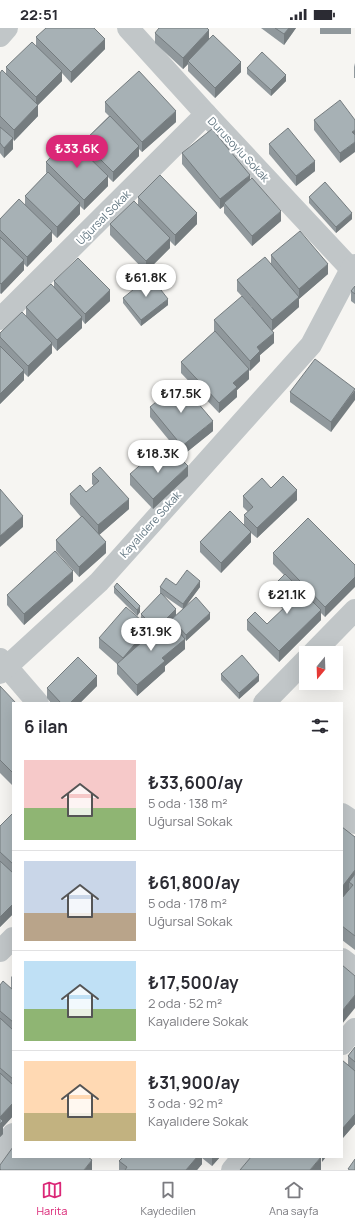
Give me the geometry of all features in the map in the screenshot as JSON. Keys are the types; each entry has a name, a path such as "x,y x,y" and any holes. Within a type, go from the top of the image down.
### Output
{"street":[{"path":"0,36 7,28"},
{"name":"Durusoylu Sokak","path":"128,28 206,114 353,267"},
{"name":"Uğursal Sokak","path":"0,319 206,114"},
{"name":"Kayalıdere Sokak","path":"2,667 99,582 310,345 353,267"},
{"path":"319,646 355,610"},
{"path":"2,667 37,702"},
{"path":"265,702 299,667"},
{"path":"343,815 355,823"},
{"path":"0,950 12,939"},
{"path":"343,960 355,969"},
{"path":"343,1043 355,1029"},
{"path":"0,1154 12,1136"},
{"path":"232,1170 242,1158"}],"building":[{"path":"46,28 94,28 105,39 71,72 36,37"},
{"path":"159,28 207,28 209,30 183,58 155,33"},
{"path":"275,28 289,28 284,34"},
{"path":"213,35 241,62 215,88 188,61"},
{"path":"32,42 62,71 36,97 6,67"},
{"path":"262,52 286,75 271,90 247,68"},
{"path":"2,70 38,105 14,130 0,116 0,73"},
{"path":"139,71 176,111 142,142 105,102"},
{"path":"340,100 355,120 355,130 352,132 355,135 355,142 340,153 314,120"},
{"path":"110,116 139,146 113,172 83,142"},
{"path":"0,127 13,138 4,148 0,143"},
{"path":"288,128 315,161 296,176 269,144"},
{"path":"212,129 250,175 220,199 182,153"},
{"path":"69,138 108,176 84,200 46,162"},
{"path":"48,172 80,203 57,227 25,196"},
{"path":"160,175 197,213 175,235 138,197"},
{"path":"252,178 281,211 252,236 224,203"},
{"path":"325,182 352,213 336,227 309,197"},
{"path":"19,199 52,231 27,257 0,230 0,219"},
{"path":"134,201 170,238 146,261 110,224"},
{"path":"300,231 328,264 299,289 271,255"},
{"path":"0,237 24,260 1,284 0,283"},
{"path":"265,257 299,297 272,320 237,280"},
{"path":"78,258 110,290 85,314 54,281"},
{"path":"150,276 168,299 141,320 123,298"},
{"path":"51,284 82,317 57,340 26,307"},
{"path":"355,286 355,294 351,291"},
{"path":"242,296 274,333 257,347 260,351 250,361 214,320"},
{"path":"22,312 52,343 28,366 0,337 0,333"},
{"path":"215,331 249,369 233,383 237,387 219,403 181,362"},
{"path":"0,346 24,370 0,394"},
{"path":"315,359 355,389 331,422 290,392"},
{"path":"180,382 213,421 182,446 150,407"},
{"path":"155,452 167,464 177,455 188,466 153,499 130,474"},
{"path":"100,467 129,499 98,525 70,494 80,485 86,492 99,481 92,474"},
{"path":"283,476 297,490 257,528 244,515 253,507 243,496 262,478 271,488"},
{"path":"0,489 23,516 0,536"},
{"path":"230,511 251,532 221,563 200,542"},
{"path":"82,516 106,542 79,567 56,540"},
{"path":"308,518 355,565 355,577 325,607 273,553"},
{"path":"55,551 73,571 24,614 7,595"},
{"path":"187,570 200,581 183,604 160,587 166,578 176,585"},
{"path":"285,574 321,610 279,651 247,620 255,612 267,624 288,604 272,587"},
{"path":"117,583 140,606 137,610 114,587"},
{"path":"161,593 176,609 156,629 141,614"},
{"path":"196,597 210,613 186,635 172,619"},
{"path":"126,607 149,627 123,658 99,638"},
{"path":"168,619 185,639 162,658 165,661 137,685 117,664"},
{"path":"242,655 259,675 239,693 221,674"},
{"path":"78,657 97,676 71,702 60,702 47,688"},
{"path":"0,686 15,702 12,702 12,772 0,760"},
{"path":"12,814 12,863 0,852 0,826"},
{"path":"343,828 355,837 355,870 343,886"},
{"path":"0,861 12,872 12,905 0,917"},
{"path":"355,874 355,936 343,927 343,897 353,885 349,882"},
{"path":"343,966 355,976 355,995 343,1010"},
{"path":"3,981 12,989 12,1021 0,1011 0,985"},
{"path":"0,1018 12,1029 12,1078 0,1068"},
{"path":"355,1047 355,1062 348,1056"},
{"path":"343,1061 355,1071 355,1114 343,1128"},
{"path":"0,1073 12,1084 12,1104 0,1117"},
{"path":"12,1148 12,1158 89,1158 92,1160 84,1170 1,1170 0,1165"},
{"path":"122,1158 196,1158 186,1170 125,1170 127,1167 119,1161"},
{"path":"250,1158 320,1158 310,1170 240,1170"},
{"path":"355,1159 355,1170 348,1169"}]}
